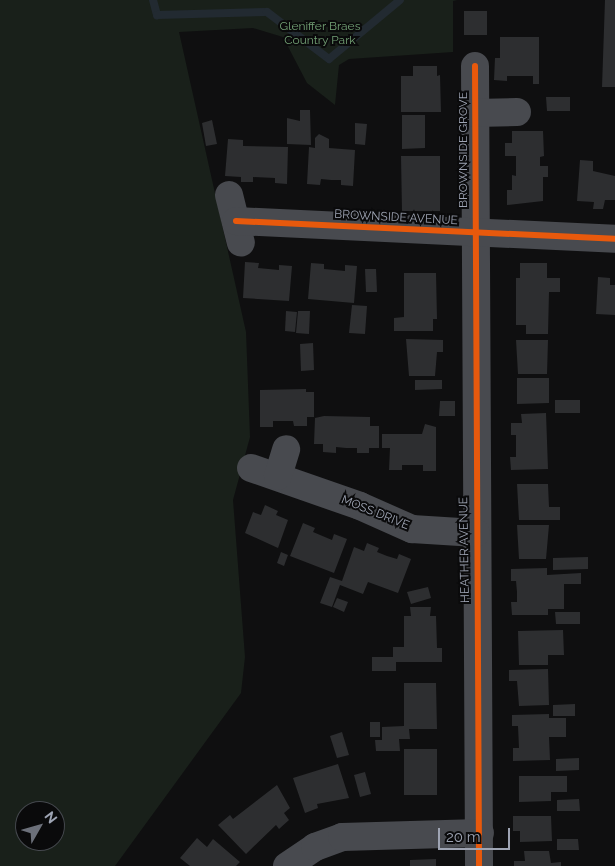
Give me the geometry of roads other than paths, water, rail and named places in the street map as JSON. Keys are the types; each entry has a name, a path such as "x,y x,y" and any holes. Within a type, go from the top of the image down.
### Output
{"street":[{"name":"BROWNSIDE GROVE","path":"475,66 475,234"},
{"name":"BROWNSIDE GROVE","path":"475,113 516,112"},
{"name":"BROWNSIDE AVENUE","path":"235,220 475,234 615,239"},
{"name":"HEATHER AVENUE","path":"475,234 479,866"},
{"path":"278,476 286,449"},
{"name":"MOSS DRIVE","path":"251,468 278,476 412,529 476,533"},
{"path":"287,866 315,847 342,837 480,833"}],"waterway":[{"path":"153,0 157,15 267,12 329,59 400,0"}],"park label":[{"name":"Gleniffer Braes Country Park","path":"320,34"}]}
